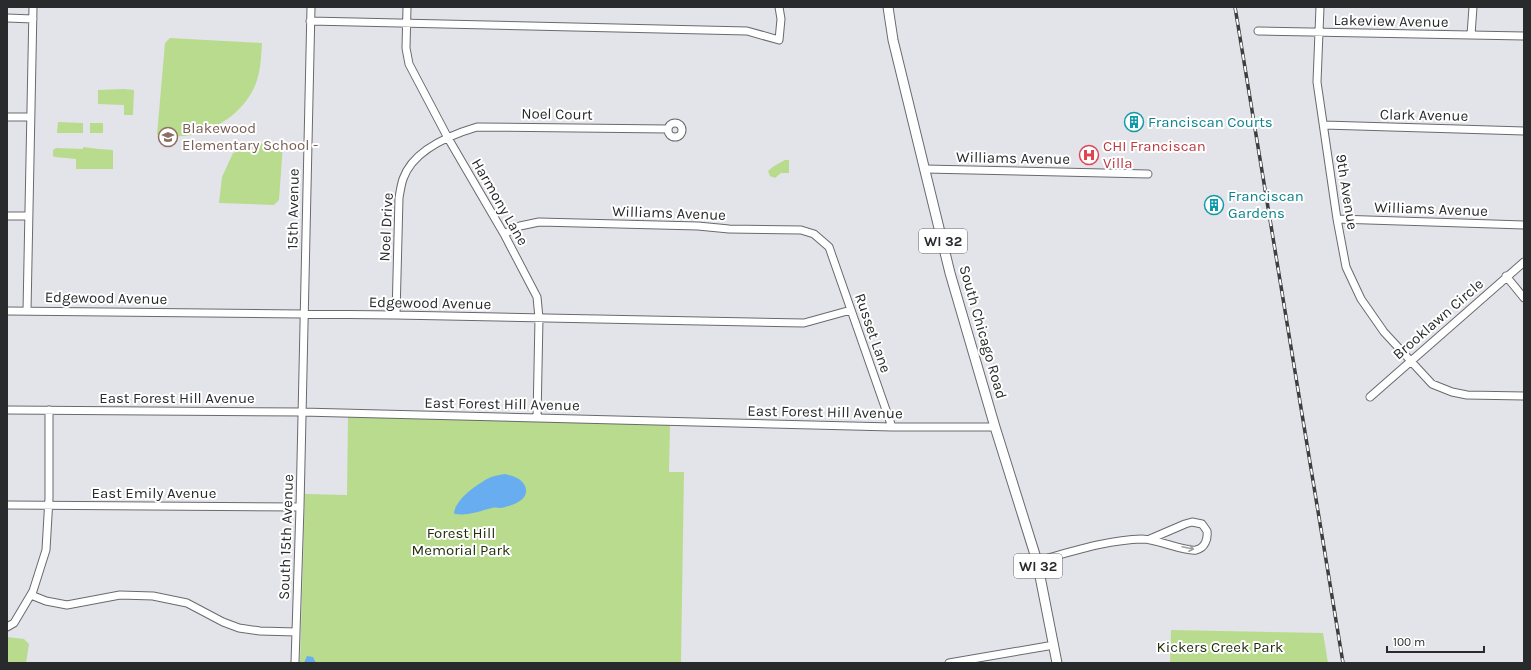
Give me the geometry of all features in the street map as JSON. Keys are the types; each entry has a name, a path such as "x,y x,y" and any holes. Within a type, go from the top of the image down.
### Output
{"main road":[{"name":"South Chicago Road","path":"888,7 893,40 950,273 1037,561 1057,663"}],"street":[{"path":"27,311 33,7"},
{"name":"15th Avenue","path":"302,412 311,7"},
{"name":"Harmony Lane","path":"407,7 406,48 409,64 448,138 504,234 537,297 539,318 537,418"},
{"path":"310,21 747,31 780,40 781,19 779,7"},
{"name":"9th Avenue","path":"1320,7 1317,82 1337,219 1346,267 1361,299 1384,332 1410,361"},
{"path":"1472,35 1473,7"},
{"path":"7,18 33,19"},
{"name":"Lakeview Avenue","path":"1258,31 1524,36"},
{"path":"7,117 30,117"},
{"name":"Noel Court","path":"448,138 462,131 488,126 668,129"},
{"name":"Clark Avenue","path":"1324,126 1524,130"},
{"name":"Noel Drive","path":"396,315 399,198 403,179 412,163 428,148 448,138"},
{"name":"Williams Avenue","path":"925,169 1148,174"},
{"path":"7,216 28,216"},
{"name":"Williams Avenue","path":"1337,219 1524,225"},
{"name":"Williams Avenue","path":"504,234 520,226 539,222 801,230 814,234 829,247"},
{"name":"Russet Lane","path":"829,247 892,427"},
{"name":"Brooklawn Circle","path":"1370,397 1506,276 1524,262"},
{"path":"1506,276 1524,298"},
{"name":"Edgewood Avenue","path":"7,311 396,315 804,323 851,310"},
{"path":"1410,361 1432,384 1452,392 1524,396"},
{"name":"East Forest Hill Avenue","path":"7,410 302,412 892,427 996,428"},
{"path":"10,625 31,595 46,550 49,410"},
{"name":"South 15th Avenue","path":"295,663 302,412"},
{"name":"East Emily Avenue","path":"7,505 300,507"},
{"path":"1037,561 1114,542 1143,539 1195,550 1203,546 1206,541 1208,531 1202,524 1192,522 1150,540"},
{"path":"31,595 46,601 67,605 120,596 153,596 187,603 223,622 239,628 260,631 296,632"},
{"path":"949,663 1054,645"}],"green space":[{"path":"170,38 262,43 259,73 256,83 246,102 230,117 212,128 191,135 157,135 165,43"},
{"path":"98,90 134,90 133,115 124,115 124,105 98,104"},
{"path":"58,122 83,123 83,133 57,133"},
{"path":"90,123 103,123 103,133 90,133"},
{"path":"261,143 283,144 279,200 274,205 219,203 222,177 233,153"},
{"path":"83,147 113,150 113,169 76,169 76,159 53,156 53,150 56,148 83,149"},
{"path":"785,160 789,160 789,173 781,173 775,178 770,176 768,171"},
{"name":"Forest Hill Memorial Park","path":"348,416 670,424 669,472 684,472 681,663 300,663 305,494 347,495"},
{"name":"Kickers Creek Park","path":"1171,630 1323,633 1328,663 1170,663"},
{"path":"7,637 24,639 29,644 26,663 7,663"}],"water":[{"path":"505,474 519,479 523,483 526,491 523,499 515,504 501,508 493,508 469,514 454,513 458,503 472,489 489,478"},
{"path":"307,656 313,657 316,663 304,663"}],"railway":[{"path":"1235,7 1343,663"}],"place":[{"name":"Franciscan Courts","path":"1134,122"},
{"name":"Blakewood Elementary School -","path":"168,137"},
{"name":"CHI Franciscan Villa","path":"1089,155"},
{"name":"Franciscan Gardens","path":"1214,205"}]}
